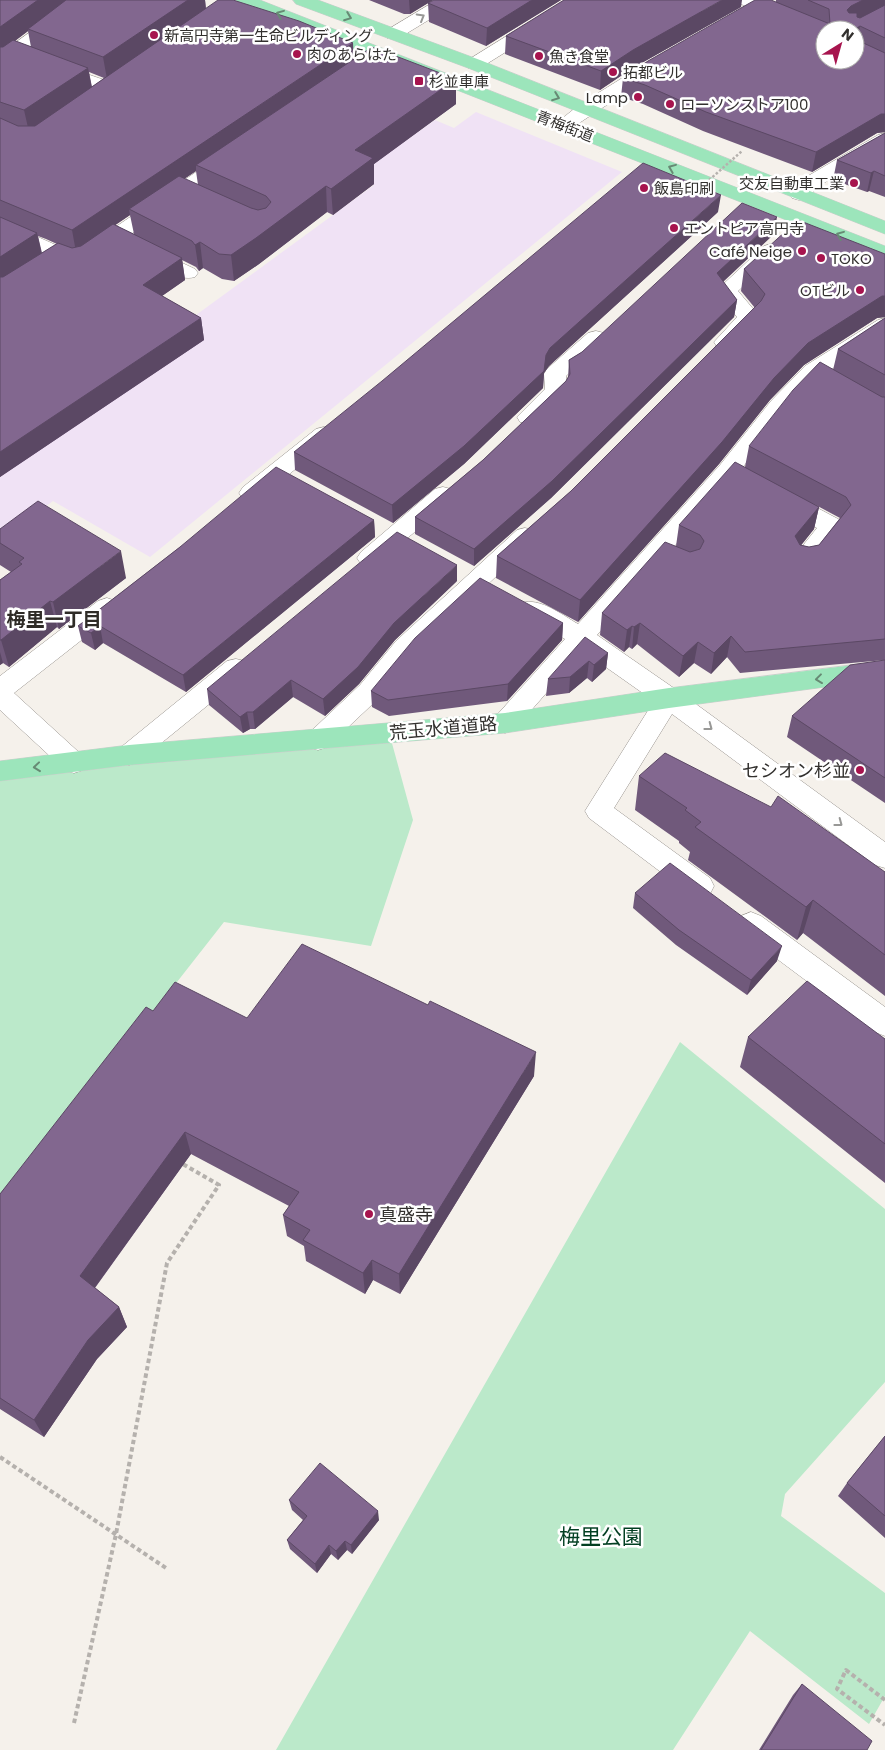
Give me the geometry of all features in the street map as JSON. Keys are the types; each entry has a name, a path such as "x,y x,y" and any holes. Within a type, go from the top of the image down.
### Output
{"main road":[{"name":"青梅街道","path":"302,0 474,64 885,228"},
{"name":"青梅街道","path":"237,1 383,54 885,253"},
{"name":"荒玉水道道路","path":"0,771 129,755 505,723 669,698 885,670"}],"street":[{"path":"7,58 85,0"},
{"path":"393,34 449,0"},
{"path":"474,64 577,0"},
{"path":"755,5 815,32"},
{"path":"362,69 383,54"},
{"path":"7,58 36,60 110,88"},
{"path":"563,125 666,58"},
{"path":"94,99 126,77"},
{"path":"799,194 816,180 885,139"},
{"path":"0,226 77,262 116,236 191,196 243,148"},
{"path":"631,177 651,160"},
{"path":"728,216 748,198"},
{"path":"710,356 748,317 726,291 803,220"},
{"path":"116,236 188,273"},
{"path":"38,269 61,255"},
{"path":"514,431 556,391 555,374 571,362 614,322"},
{"path":"505,723 728,470 780,406 885,325"},
{"path":"233,508 286,476 338,422"},
{"path":"728,470 832,526 804,559"},
{"path":"353,572 388,531 459,482"},
{"path":"318,740 369,692 405,648 485,585 539,524"},
{"path":"388,531 420,548"},
{"path":"658,549 680,560"},
{"path":"485,585 580,636 669,698 885,857"},
{"path":"0,690 127,593"},
{"path":"129,755 249,657"},
{"path":"0,695 74,763"},
{"path":"669,698 598,811 885,1023"}],"path":[{"path":"698,190 742,151"},
{"path":"74,1723 116,1534 167,1262 219,1185 179,1162"},
{"path":"0,1457 166,1568"},
{"path":"885,1700 846,1670 837,1689 885,1725"}],"shaded area":[{"path":"476,112 622,172 150,557 53,501 0,541 0,477 181,326 374,185 356,176 435,120 454,128"}],"green space":[{"path":"390,736 413,820 371,946 224,922 0,1208 0,775"},
{"name":"梅里公園","path":"680,1042 885,1209 885,1382 785,1494 781,1516 885,1593 885,1696 869,1724 750,1631 673,1750 276,1750"}],"building":[{"path":"0,0 38,0 0,27"},
{"path":"66,0 188,0 103,57 28,29"},
{"path":"218,0 233,0 299,21 353,43 72,230 0,200 0,118 18,126 35,126"},
{"path":"434,0 532,0 487,28 428,3"},
{"path":"564,0 722,0 633,50 601,71 506,36"},
{"path":"755,0 771,0 820,20 815,20 815,70 865,70 865,44 885,53 885,114 881,114 816,152 706,112 645,85 623,78 648,61"},
{"path":"808,0 863,0 847,10 849,13 857,13 857,17 860,18 885,5 885,38 865,28 865,20 830,20 829,9"},
{"path":"13,40 88,68 24,110 0,102 0,47"},
{"path":"372,47 456,79 355,150 373,158 331,189 326,186 231,255 219,254 200,242 195,245 192,241 129,209 179,176 251,208 258,210 266,208 271,202 266,196 196,165"},
{"path":"885,133 885,176 874,171 871,173 837,160"},
{"path":"643,163 721,195 550,348 546,355 544,371 464,446 392,505 294,452 382,381"},
{"path":"742,203 777,217 717,273 737,300 552,481 474,549 415,517 483,460 566,381 570,374 569,360 582,352"},
{"path":"0,217 37,233 0,257"},
{"path":"798,220 885,254 885,296 882,296 808,343 774,378 722,442 580,600 497,556 571,491 761,301 765,294 744,269"},
{"path":"113,224 182,258 143,285 201,318 0,452 0,277 3,277 58,243 72,248 81,246"},
{"path":"885,318 885,375 838,349"},
{"path":"820,362 885,397 885,639 745,652 731,636 714,653 698,642 683,656 640,623 627,630 602,613 665,542 690,552 700,549 704,541 700,535 679,525 735,462 819,507 795,536 800,545 809,547 819,545 851,505 846,497 749,446 793,390"},
{"path":"276,467 374,520 183,675 100,626 91,633 78,626 180,547"},
{"path":"38,501 121,551 53,602 50,601 0,640 0,580 22,564 19,562 24,558 0,543 0,529"},
{"path":"397,532 457,565 394,623 358,667 323,699 291,680 253,712 247,712 240,717 207,689"},
{"path":"480,578 563,623 508,684 388,700 371,691 415,638"},
{"path":"585,637 608,653 594,665 589,661 570,677 548,679"},
{"path":"885,660 885,778 792,716 850,665"},
{"path":"665,753 771,807 778,796 885,872 885,955 813,900 806,907 695,827 701,822 685,810 687,808 639,776"},
{"path":"670,863 782,946 751,980 679,930 635,893"},
{"path":"302,944 428,1005 430,1001 536,1052 399,1274 372,1260 363,1273 303,1240 310,1230 283,1215 299,1192 185,1132 80,1276 119,1307 88,1340 34,1420 0,1398 0,1194 146,1007 153,1011 175,982 247,1018"},
{"path":"807,981 885,1039 885,1144 748,1037"},
{"path":"885,1436 885,1516 847,1483"},
{"path":"320,1463 378,1511 351,1545 345,1541 336,1551 329,1545 315,1564 287,1540 307,1516 289,1500"},
{"path":"802,1684 872,1741 867,1750 761,1750"}],"place":[{"name":"新高円寺第一生命ビルディング","path":"154,35"},
{"name":"肉のあらはた","path":"297,54"},
{"name":"魚き食堂","path":"539,56"},
{"name":"拓都ビル","path":"613,72"},
{"name":"杉並車庫","path":"419,81"},
{"name":"Lamp","path":"638,97"},
{"name":"ローソンストア100","path":"670,104"},
{"name":"交友自動車工業","path":"854,183"},
{"name":"飯島印刷","path":"644,188"},
{"name":"エントピア高円寺","path":"674,228"},
{"name":"Café Neige","path":"802,251"},
{"name":"TOKO","path":"821,258"},
{"name":"OTビル","path":"860,290"},
{"name":"セシオン杉並","path":"860,770"},
{"name":"真盛寺","path":"369,1214"}],"district":[{"name":"梅里一丁目","path":"54,619"}]}
